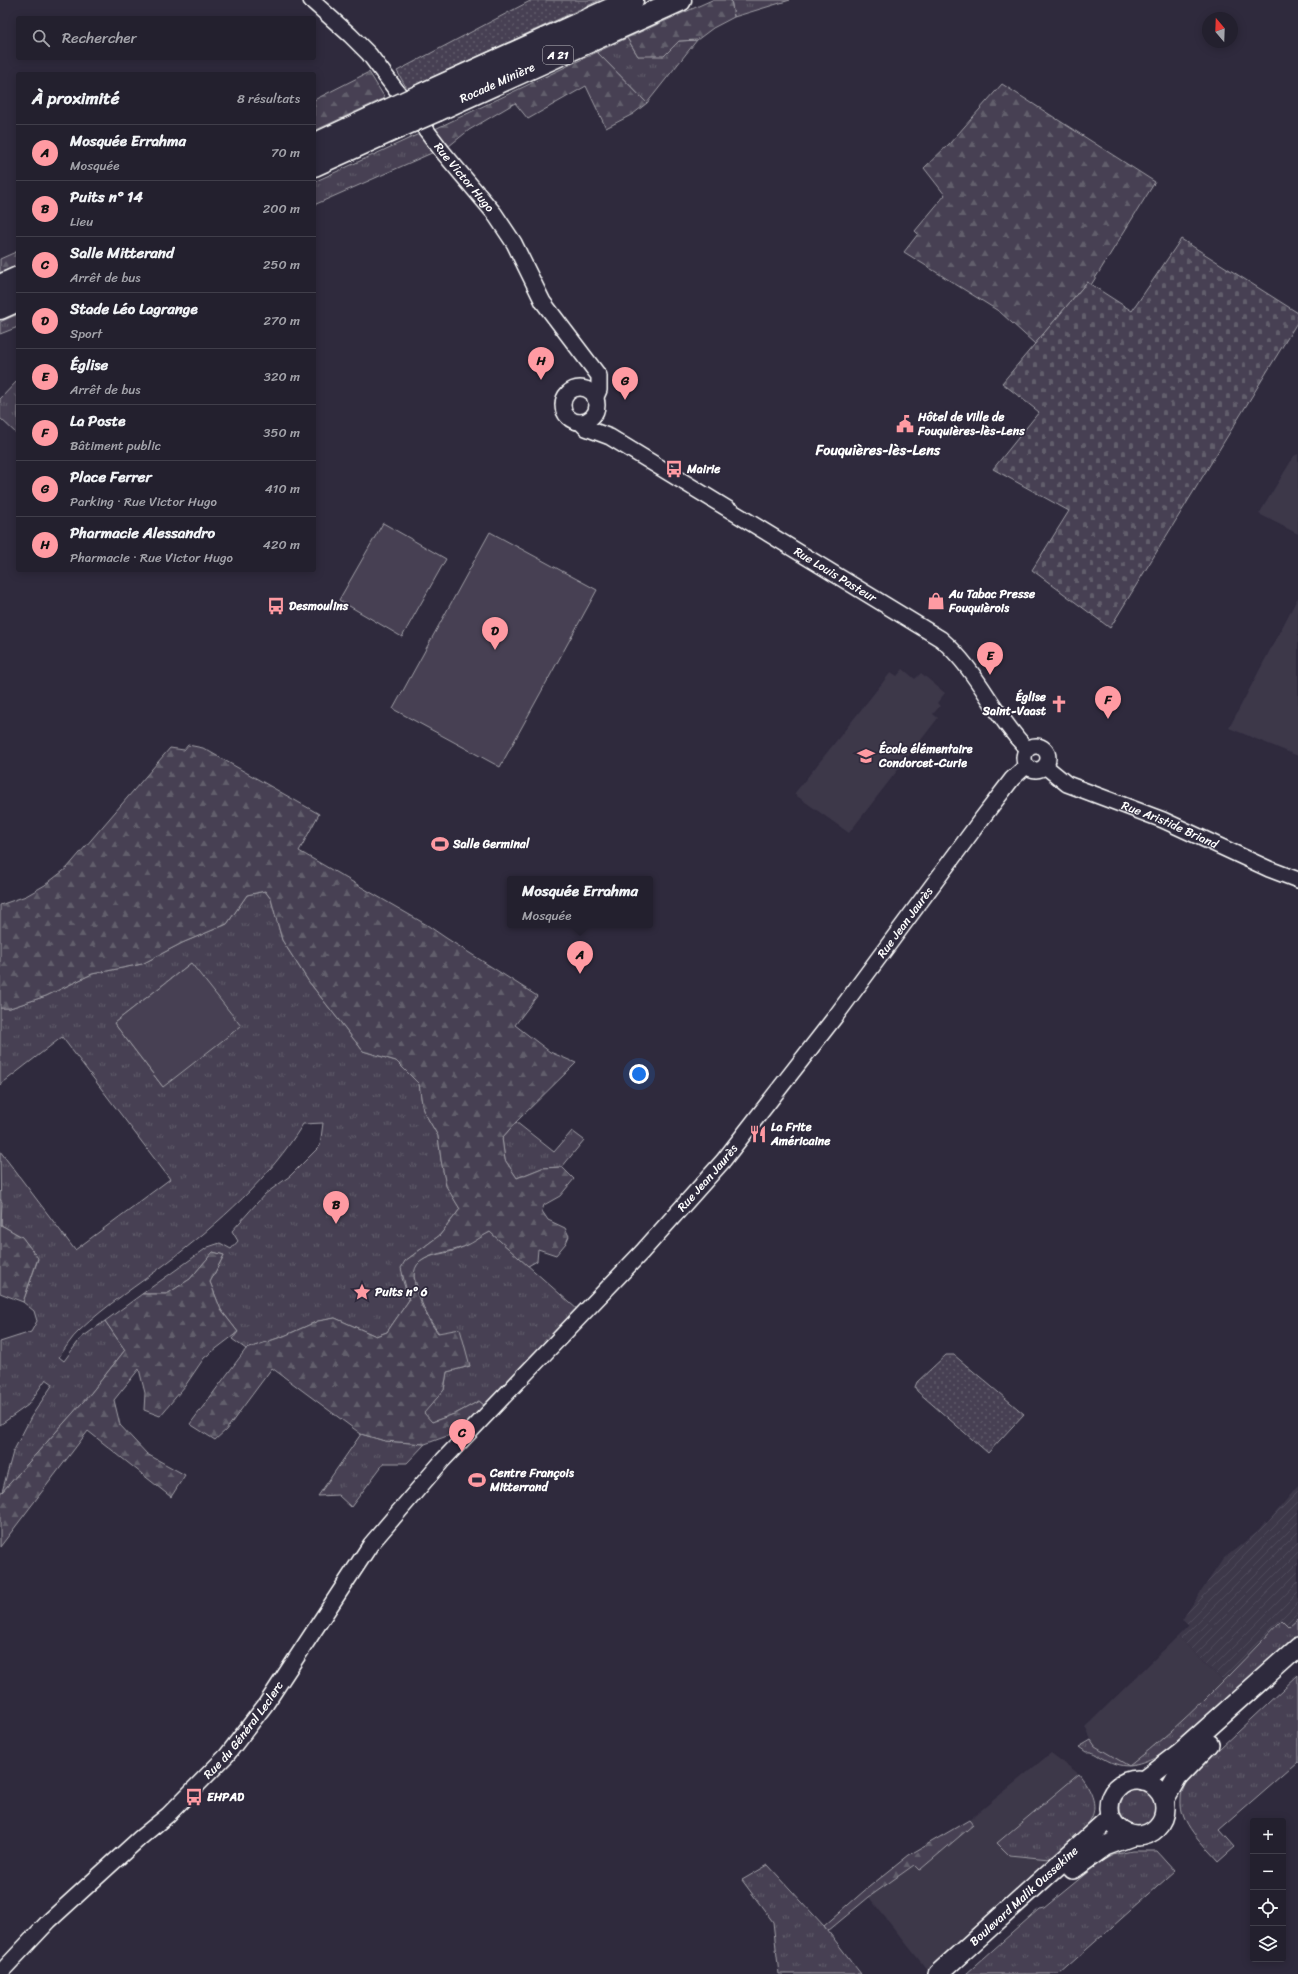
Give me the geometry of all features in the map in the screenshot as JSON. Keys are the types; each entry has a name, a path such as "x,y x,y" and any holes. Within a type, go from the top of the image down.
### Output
{"highway":[{"name":"Rocade Minière","path":"431,102 632,0"},
{"name":"Rocade Minière","path":"316,144 391,120 431,102 680,0"},
{"name":"Rocade Minière","path":"316,165 391,120"},
{"path":"0,286 16,279"},
{"path":"0,308 16,301"}],"main road":[{"path":"1143,1781 1181,1752 1298,1647"},
{"path":"1164,1800 1156,1788 1143,1781 1128,1781 1116,1788 1110,1800 1110,1818 1119,1830 1132,1836 1146,1834 1159,1824 1164,1814 1164,1800 1177,1777 1193,1759 1298,1661"},
{"name":"Boulevard Malik Oussekine","path":"938,1974 1110,1818"},
{"name":"Boulevard Malik Oussekine","path":"956,1974 1075,1867 1105,1846 1132,1836"}],"street":[{"name":"Rue Victor Hugo","path":"311,0 350,35 368,54 442,151 494,214 514,243 543,302 599,376 596,402"},
{"path":"595,372 580,388 566,395 563,406 567,416 571,420 580,422 589,419 596,411 596,402"},
{"path":"580,388 591,392 610,437"},
{"name":"Rue Louis Pasteur","path":"580,422 586,428 610,437 941,639 964,660 982,685 1003,721 1027,749"},
{"path":"1034,746 1044,749 1048,757 1045,766 1034,770 1026,766 1023,759 1027,749 1034,746"},
{"name":"Rue Jean Jaurès","path":"417,1489 671,1222 723,1161 835,1017 1012,779 1026,766"},
{"name":"Rue Aristide Briand","path":"1045,766 1067,784 1163,820 1269,869 1298,880"},
{"name":"Rue du Général Leclerc","path":"0,1973 49,1921 134,1843 168,1815 227,1755 266,1704 371,1544 417,1489"}],"shaded area":[{"path":"1298,454 1298,534 1259,514 1294,456"},
{"path":"1298,597 1298,756 1229,728"},
{"name":"École élémentaire Condorcet-Curie","path":"903,669 915,679 921,673 945,693 937,703 940,706 933,714 938,718 849,833 794,794 891,672 897,676"},
{"path":"1298,1486 1298,1619 1289,1627 1282,1620 1224,1682 1178,1636 1189,1625 1182,1620 1223,1559 1256,1533 1265,1522 1267,1523"},
{"path":"1178,1636 1224,1682 1161,1741 1129,1767 1094,1746 1085,1727"},
{"path":"1051,1753 1079,1774 997,1843 1010,1855 1049,1859 1052,1861 928,1971 864,1891 909,1855 969,1820"}],"green space":[{"path":"532,0 600,0 407,89 397,71"},
{"path":"712,0 731,0 734,17 713,28 697,40 679,41 664,56 638,56 627,38"},
{"path":"731,0 790,0 734,17"},
{"path":"627,38 638,56 679,41 697,40 647,103 597,52"},
{"path":"597,52 647,103 633,114 606,128 586,86 528,119 515,103 469,130 449,146 435,129"},
{"path":"369,72 385,98 316,130 316,99"},
{"path":"1002,84 1155,182 1091,285 1087,282 1035,344 1000,312 904,252 918,234 915,231 945,195 924,168 950,143"},
{"path":"419,134 434,152 316,204 316,181"},
{"path":"1181,239 1298,313 1298,321 1110,628 1032,570 1069,511 993,469 1039,412 1002,383 1087,282 1132,311"},
{"path":"16,252 16,267 0,274 0,259"},
{"path":"16,315 16,328 0,334 0,322"},
{"path":"16,382 16,433 0,418 0,399"},
{"path":"383,523 446,559 402,637 339,600"},
{"path":"490,532 597,590 500,767 393,709"},
{"path":"188,745 203,748 319,814 299,851 427,925 537,996 515,1025 550,1052 576,1063 516,1122 502,1138 505,1160 517,1178 542,1168 562,1167 574,1179 560,1196 544,1205 542,1211 548,1220 565,1228 569,1236 566,1243 556,1255 538,1249 537,1261 528,1266 490,1232 464,1247 424,1259 415,1268 415,1287 418,1298 433,1327 438,1333 460,1329 470,1366 447,1372 444,1390 424,1413 432,1422 457,1413 479,1401 485,1406 461,1431 425,1444 385,1441 361,1434 272,1368 226,1430 215,1440 190,1424 246,1349 284,1336 318,1321 335,1318 376,1336 387,1332 409,1300 401,1268 405,1261 440,1235 460,1209 446,1186 438,1136 423,1110 419,1084 396,1061 363,1051 309,982 282,940 271,899 265,891 247,895 227,924 182,943 142,964 92,974 46,996 10,1008 0,1008 0,905 26,896 45,885 67,868 170,748 184,750"},
{"path":"265,891 271,899 282,940 309,982 363,1051 396,1061 419,1084 423,1110 438,1136 446,1185 460,1209 440,1235 405,1261 402,1278 409,1300 387,1332 376,1336 335,1318 318,1321 284,1336 246,1349 232,1339 238,1332 221,1310 210,1282 224,1255 213,1252 190,1279 167,1294 142,1294 208,1247 220,1243 231,1249 238,1241 232,1231 265,1194 290,1176 320,1146 323,1123 303,1124 275,1163 242,1199 206,1232 100,1312 73,1337 59,1357 64,1361 81,1338 105,1321 125,1350 91,1393 2,1492 13,1452 31,1417 53,1384 46,1379 28,1405 0,1425 0,1342 31,1332 37,1321 34,1311 23,1302 38,1259 22,1237 1,1225 0,1151 75,1250 170,1179 62,1037 0,1085 0,1008 10,1008 46,996 92,974 142,964 182,943 227,924 247,895","holes":["191,963 163,1087 114,1023"]},
{"path":"191,963 241,1026 163,1087 114,1023"},
{"path":"516,1122 554,1152 572,1131 584,1140 562,1167 542,1168 517,1178 505,1160 502,1138"},
{"path":"0,1199 2,1202 1,1225 22,1237 38,1258 23,1302 0,1293"},
{"path":"490,1232 578,1310 485,1406 479,1401 457,1413 432,1422 423,1413 444,1390 447,1372 470,1366 443,1338 424,1309 414,1277 414,1270 421,1261 426,1258 457,1250"},
{"path":"213,1252 224,1255 210,1282 221,1310 238,1332 204,1358 185,1386 160,1416 144,1410 145,1393 139,1369 114,1400 120,1425 147,1454 185,1475 171,1497 88,1431 0,1547 0,1492 2,1492 91,1393 125,1350 105,1321 142,1294 167,1294 190,1279"},
{"path":"946,1355 954,1355 1024,1414 988,1453 917,1391 915,1387 917,1382"},
{"path":"361,1434 385,1441 425,1444 407,1463 384,1463 351,1507 338,1495 318,1496"},
{"path":"1298,1619 1298,1636 1161,1755 1146,1762 1129,1766 1189,1714 1282,1620 1289,1627"},
{"path":"1298,1675 1298,1762 1220,1830 1235,1847 1218,1862 1193,1834 1184,1817 1181,1808 1181,1796 1183,1790 1190,1776"},
{"path":"1091,1740 1095,1746 1129,1766 1111,1762 1093,1753 1086,1752 1079,1747"},
{"path":"1079,1774 1089,1790 1094,1803 1093,1813 1089,1822 1052,1861 1049,1859 1009,1855 997,1843"},
{"path":"1138,1790 1148,1793 1153,1798 1156,1808 1153,1818 1148,1823 1138,1826 1128,1823 1123,1818 1120,1808 1123,1798 1128,1793"},
{"path":"969,1820 973,1825 921,1869 919,1870 914,1865 869,1897 828,1931 824,1926 864,1891 909,1855"},
{"path":"1132,1851 1157,1851 1175,1871 1059,1974 966,1974 1039,1909 1044,1908 1100,1862 1113,1855"},
{"path":"768,1865 824,1926 861,1974 779,1974 773,1922 742,1880"}],"place":[{"name":"Pharmacie Alessandro","path":"541,380"},
{"name":"Place Ferrer","path":"625,400"},
{"name":"Hôtel de Ville de Fouquières-lès-Lens","path":"905,424"},
{"name":"Mairie","path":"674,469"},
{"name":"Au Tabac Presse Fouquièrois","path":"936,601"},
{"name":"Desmoulins","path":"276,606"},
{"name":"Stade Léo Lagrange","path":"495,650"},
{"name":"Église","path":"990,675"},
{"name":"Église Saint-Vaast","path":"1059,704"},
{"name":"La Poste","path":"1108,719"},
{"name":"École élémentaire Condorcet-Curie","path":"866,756"},
{"name":"Salle Germinal","path":"440,844"},
{"name":"Mosquée Errahma","path":"580,974"},
{"name":"La Frite Américaine","path":"758,1134"},
{"name":"Puits n° 14","path":"336,1224"},
{"name":"Puits n° 6","path":"362,1292"},
{"name":"Salle Mitterand","path":"462,1452"},
{"name":"Centre François Mitterrand","path":"477,1480"},
{"name":"EHPAD","path":"194,1797"}],"district":[{"name":"Fouquières-lès-Lens","path":"878,450"}]}
